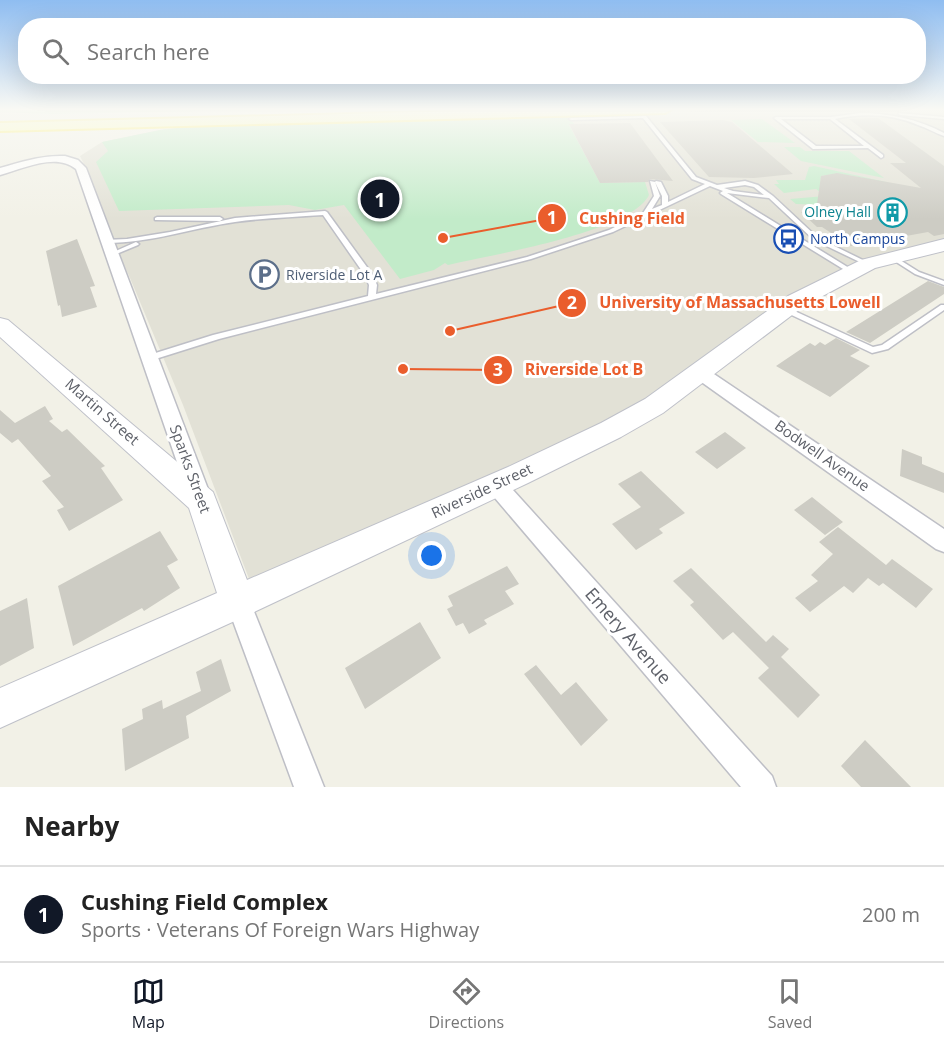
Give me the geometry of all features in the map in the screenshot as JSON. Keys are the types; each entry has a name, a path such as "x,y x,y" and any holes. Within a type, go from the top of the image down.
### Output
{"main road":[{"name":"Riverside Street","path":"0,708 496,485 611,430 654,406 784,310 859,268 892,257 944,245"},
{"name":"Martin Street","path":"0,325 202,501"},
{"name":"Sparks Street","path":"202,501 238,602"}],"street":[{"name":"Sparks Street","path":"0,172 40,161 66,159 77,163 81,168 202,501"},
{"name":"Bodwell Avenue","path":"699,372 944,542"},
{"name":"Emery Avenue","path":"496,485 760,787"},
{"name":"Sparks Street","path":"238,602 309,787"}],"lane":[{"path":"668,146 694,178 732,194 768,200"},
{"path":"812,146 815,148 868,147 881,156"},
{"path":"646,214 657,196 655,182 665,196 665,206"},
{"path":"149,358 216,337 529,258 611,231 711,186 745,183 756,186 768,200 816,239 859,268"},
{"path":"711,186 751,211 859,268"},
{"path":"751,211 758,207"},
{"path":"110,247 235,220 268,215 325,213 368,274 373,285 372,298"},
{"path":"157,219 235,220"},
{"path":"110,247 127,241 170,234"},
{"path":"892,257 917,273 944,283"},
{"path":"784,310 872,350 885,347 944,307"}],"shaded area":[{"path":"96,146 944,146 944,242 869,261 625,417 251,584 183,405 110,236 80,156"}],"green space":[{"path":"104,146 580,146 600,183 645,182 649,195 637,209 615,221 588,231 525,248 448,265 445,263 434,270 400,279 344,205 315,210 289,205 119,211 96,162 108,151"},
{"path":"784,147 800,147 805,151 849,151 884,178 801,161"},
{"path":"814,166 886,182 895,185 899,191 898,194 886,196 886,187 871,180 846,175 821,176 820,188 870,207 812,217 802,209 814,206 853,206 796,204 790,199 825,196 816,189 784,193 774,184 779,184 776,180 805,180 809,167"}],"building":[{"path":"580,146 647,146 673,181 650,179 648,182 600,183"},
{"path":"681,146 760,146 793,174 754,178 709,177"},
{"name":"Olney Hall","path":"884,146 916,146 944,166 944,234 934,236 928,232 851,246 822,227 817,227 801,212 816,211 821,176 837,173 921,188 890,163 906,163"},
{"path":"77,239 95,286 90,287 97,307 62,317 46,251"},
{"path":"928,281 944,287 944,294 870,343 846,332"},
{"path":"836,338 860,350 850,356 870,366 830,397 776,366 810,343 815,346 820,342 825,345"},
{"path":"45,406 53,419 49,421 62,432 67,429 105,466 101,468 123,500 69,531 57,510 64,507 42,481 51,476 18,439 12,443 0,433 0,410 15,423"},
{"path":"725,432 746,448 717,469 695,452"},
{"path":"902,449 922,457 922,464 944,473 944,493 900,476"},
{"path":"641,471 685,513 659,529 663,533 636,550 612,524 641,507 618,484"},
{"path":"812,497 843,522 825,535 794,510"},
{"path":"838,527 886,565 892,559 933,589 916,608 883,583 879,586 868,578 853,593 844,586 810,612 795,598 818,581 811,575 833,554 819,542"},
{"path":"160,531 178,560 167,566 180,588 144,611 142,608 73,646 58,586"},
{"path":"507,566 519,584 505,591 514,604 484,620 487,624 469,634 463,623 456,626 447,609 453,606 448,596"},
{"path":"691,568 766,642 773,635 789,649 781,657 820,695 798,718 758,678 769,668 733,632 723,640 690,605 694,602 673,581"},
{"path":"27,598 34,648 0,666 0,611"},
{"path":"420,622 441,658 365,709 345,668"},
{"path":"221,659 231,691 186,716 189,738 125,771 122,729 143,719 142,709 162,700 163,709 201,691 196,672"},
{"path":"536,665 561,695 576,682 608,720 581,746 524,674"},
{"path":"865,740 911,787 861,787 841,766"}],"place":[{"name":"Cushing Field Complex","path":"380,199"},
{"name":"Olney Hall","path":"892,212"},
{"name":"Cushing Field","path":"443,238"},
{"name":"North Campus","path":"789,239"},
{"name":"Riverside Lot A","path":"265,275"},
{"name":"University of Massachusetts Lowell","path":"450,331"},
{"name":"Riverside Lot B","path":"403,369"}]}
